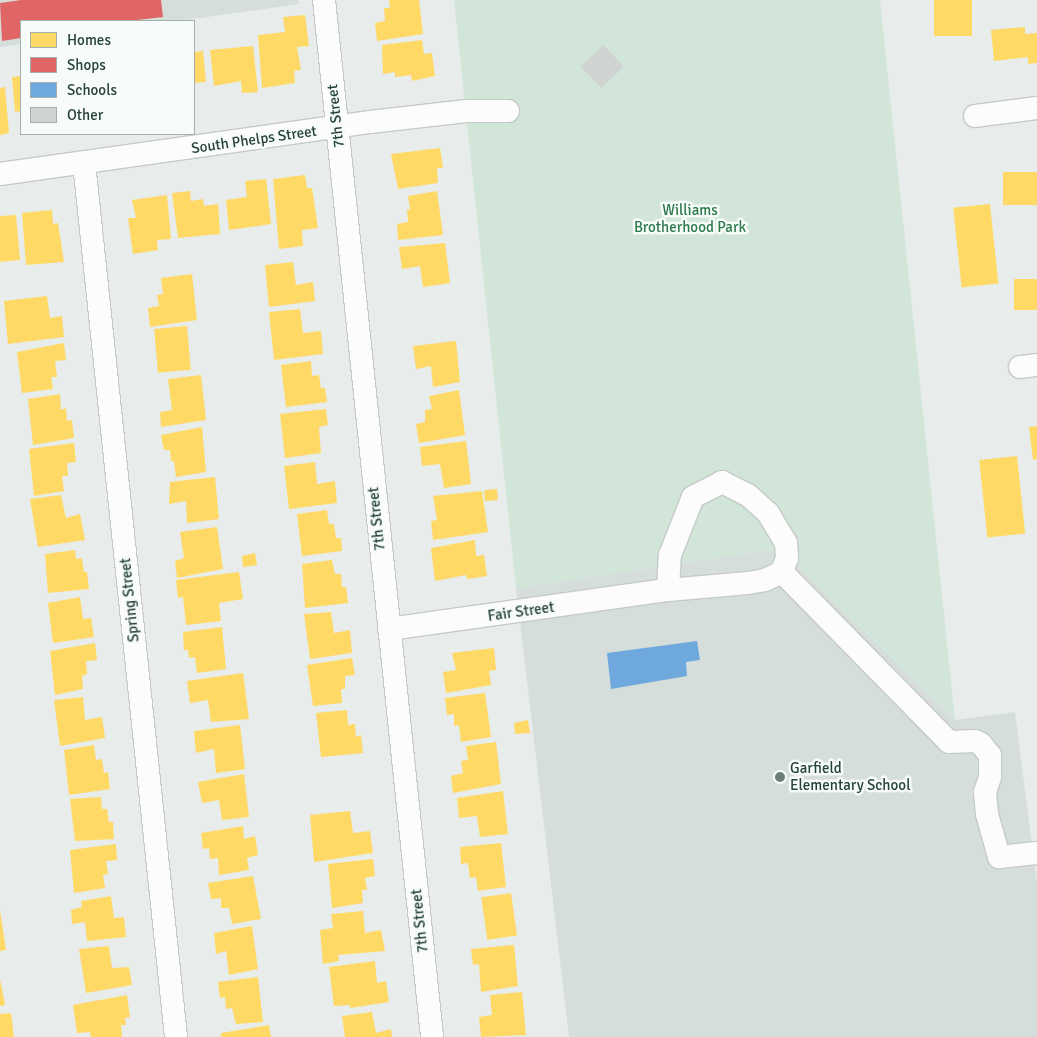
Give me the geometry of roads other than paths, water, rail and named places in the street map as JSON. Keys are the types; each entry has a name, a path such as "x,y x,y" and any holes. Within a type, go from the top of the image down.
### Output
{"street":[{"name":"7th Street","path":"324,0 432,1037"},
{"path":"976,116 1037,108"},
{"name":"South Phelps Street","path":"0,174 466,111 508,111"},
{"name":"Spring Street","path":"84,163 176,1037"},
{"path":"661,592 670,555 692,498 722,482 748,495 768,513 786,543 787,558 782,572 949,742 975,741 990,755 990,777 985,792 988,814 999,857 1037,853"},
{"name":"Fair Street","path":"389,628 661,592 748,583 766,580 782,572"}],"place":[{"name":"Garfield Elementary School","path":"780,777"}],"park label":[{"name":"Williams Brotherhood Park","path":"690,218"}]}
